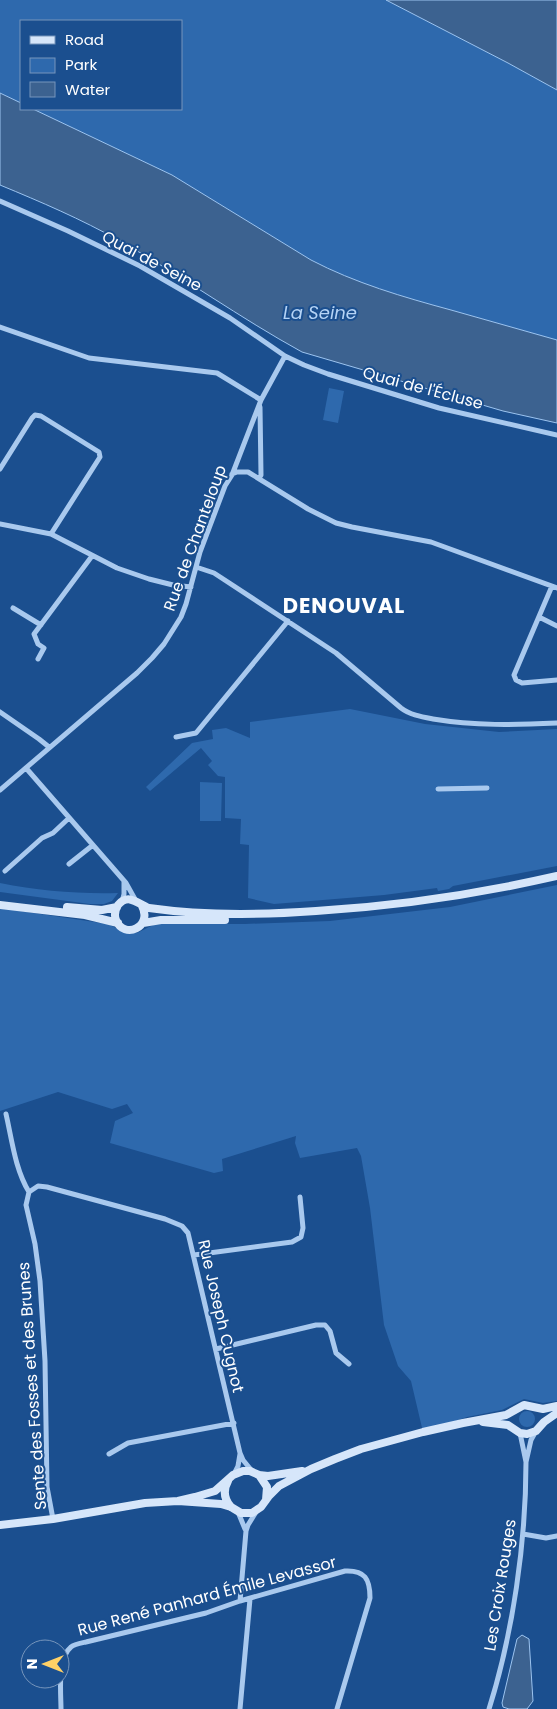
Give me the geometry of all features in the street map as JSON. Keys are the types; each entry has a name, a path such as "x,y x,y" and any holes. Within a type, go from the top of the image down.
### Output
{"main road":[{"path":"0,900 96,910 128,900 154,909 220,915 337,910 456,896 557,876"},
{"path":"143,923 161,920 281,918 366,912 470,898 557,881"},
{"path":"120,904 115,915 118,923 123,928 129,930 138,928 143,923 145,914 139,903"},
{"path":"0,905 85,914 118,923"},
{"path":"0,1525 53,1519 145,1503 178,1501 217,1504 246,1514 257,1511 276,1488 311,1469 361,1450 463,1422 506,1415 524,1405 543,1409 557,1406"},
{"path":"535,1407 541,1415 538,1428"},
{"path":"515,1410 512,1419 517,1430"},
{"path":"463,1422 504,1424 527,1434 557,1413"},
{"path":"178,1501 211,1492 243,1471 280,1475 311,1469"},
{"path":"257,1474 267,1487 266,1500"},
{"path":"230,1478 226,1486 225,1495 234,1509"}],"street":[{"name":"Quai de Seine","path":"0,201 140,266 230,318 285,356"},
{"path":"0,327 89,358 217,373 262,400"},
{"name":"Rue de Chanteloup","path":"0,790 48,747 137,673 164,644 181,617 196,567 225,486 232,474 262,400 285,356"},
{"name":"Quai de l'Écluse","path":"285,356 328,374 430,405 557,435"},
{"path":"259,478 261,475 260,407"},
{"path":"0,469 32,418 36,415 41,416 100,454 100,458 51,534"},
{"name":"Rue de Chanteloup","path":"237,460 237,467 240,471"},
{"path":"232,474 240,471 248,472 308,509 336,523 431,542 554,587 514,672 515,677 522,683 557,680"},
{"path":"0,524 51,534 117,568 149,579 191,587"},
{"path":"38,660 44,648 38,644 34,634 92,556"},
{"path":"196,567 214,573 337,654 404,711 448,722 476,724 557,723"},
{"path":"13,608 41,626"},
{"path":"539,617 557,626"},
{"path":"176,736 196,733 288,621"},
{"path":"0,712 35,735 48,747"},
{"path":"26,768 124,880 139,903"},
{"path":"438,789 487,788"},
{"path":"5,871 42,838 53,833 69,818"},
{"path":"69,864 93,845"},
{"path":"120,904 125,888 124,880"},
{"path":"6,1114 22,1181 30,1192"},
{"name":"Rue Joseph Cugnot","path":"30,1192 38,1186 48,1187 174,1222 182,1226 188,1233 240,1454 245,1463 257,1474"},
{"name":"Sente des Fosses et des Brunes","path":"30,1192 26,1205 35,1244 40,1281 45,1361 48,1487 53,1519"},
{"path":"194,1255 292,1242 301,1237 303,1228 300,1197"},
{"path":"216,1349 316,1325 325,1325 330,1331 336,1353 349,1364"},
{"path":"109,1454 128,1442 234,1424"},
{"name":"Les Croix Rouges","path":"489,1709 508,1633 520,1564 526,1462 531,1440 538,1428"},
{"name":"Les Croix Rouges","path":"517,1430 526,1462"},
{"name":"Rue Joseph Cugnot","path":"230,1478 238,1466 240,1454"},
{"path":"234,1509 242,1520 246,1531"},
{"path":"240,1601 246,1531 248,1524 257,1511"},
{"path":"523,1534 546,1538 557,1536"},
{"name":"Rue René Panhard Émile Levassor","path":"61,1709 62,1664 64,1655 71,1647 206,1613 240,1601 345,1571 354,1571 367,1579 370,1598 337,1709"},
{"path":"240,1709 250,1599"}],"green space":[{"path":"0,0 386,0 557,90 557,340 412,299 344,276 311,260 172,175 35,110 182,110 182,20 20,20 20,103 0,93"},
{"path":"329,388 344,391 338,423 323,420"},
{"path":"350,709 425,724 499,732 557,729 557,866 453,886 449,889 438,891 437,888 384,895 274,904 248,898 249,845 240,844 241,819 225,818 225,777 218,776 208,765 212,761 201,748 150,791 146,787 192,743 213,739 212,730 226,728 250,738 250,722"},
{"path":"200,782 222,783 221,821 200,821"},
{"path":"0,883 59,891 118,893 112,901 104,904 90,904 0,892"},
{"path":"557,885 557,1401 543,1403 524,1399 502,1410 467,1417 423,1432 411,1381 398,1366 384,1325 370,1208 361,1156 357,1148 300,1158 295,1143 296,1136 222,1159 223,1171 214,1173 110,1143 115,1121 133,1113 127,1104 112,1109 58,1092 0,1111 0,908 108,924 124,932 137,933 155,924 245,924 330,921 450,907"},
{"path":"524,1411 530,1411 535,1416 533,1425 524,1427 519,1422 519,1416"}],"water":[{"path":"386,0 557,0 557,90 508,63"},
{"name":"La Seine","path":"0,93 20,103 20,110 35,110 172,175 311,260 328,268 397,295 557,340 557,423 503,411 302,352 120,241 46,204 0,185"},
{"path":"522,1635 529,1639 533,1701 527,1709 509,1709 503,1707 502,1703 517,1639"}],"district":[{"name":"DENOUVAL","path":"344,605"}]}
